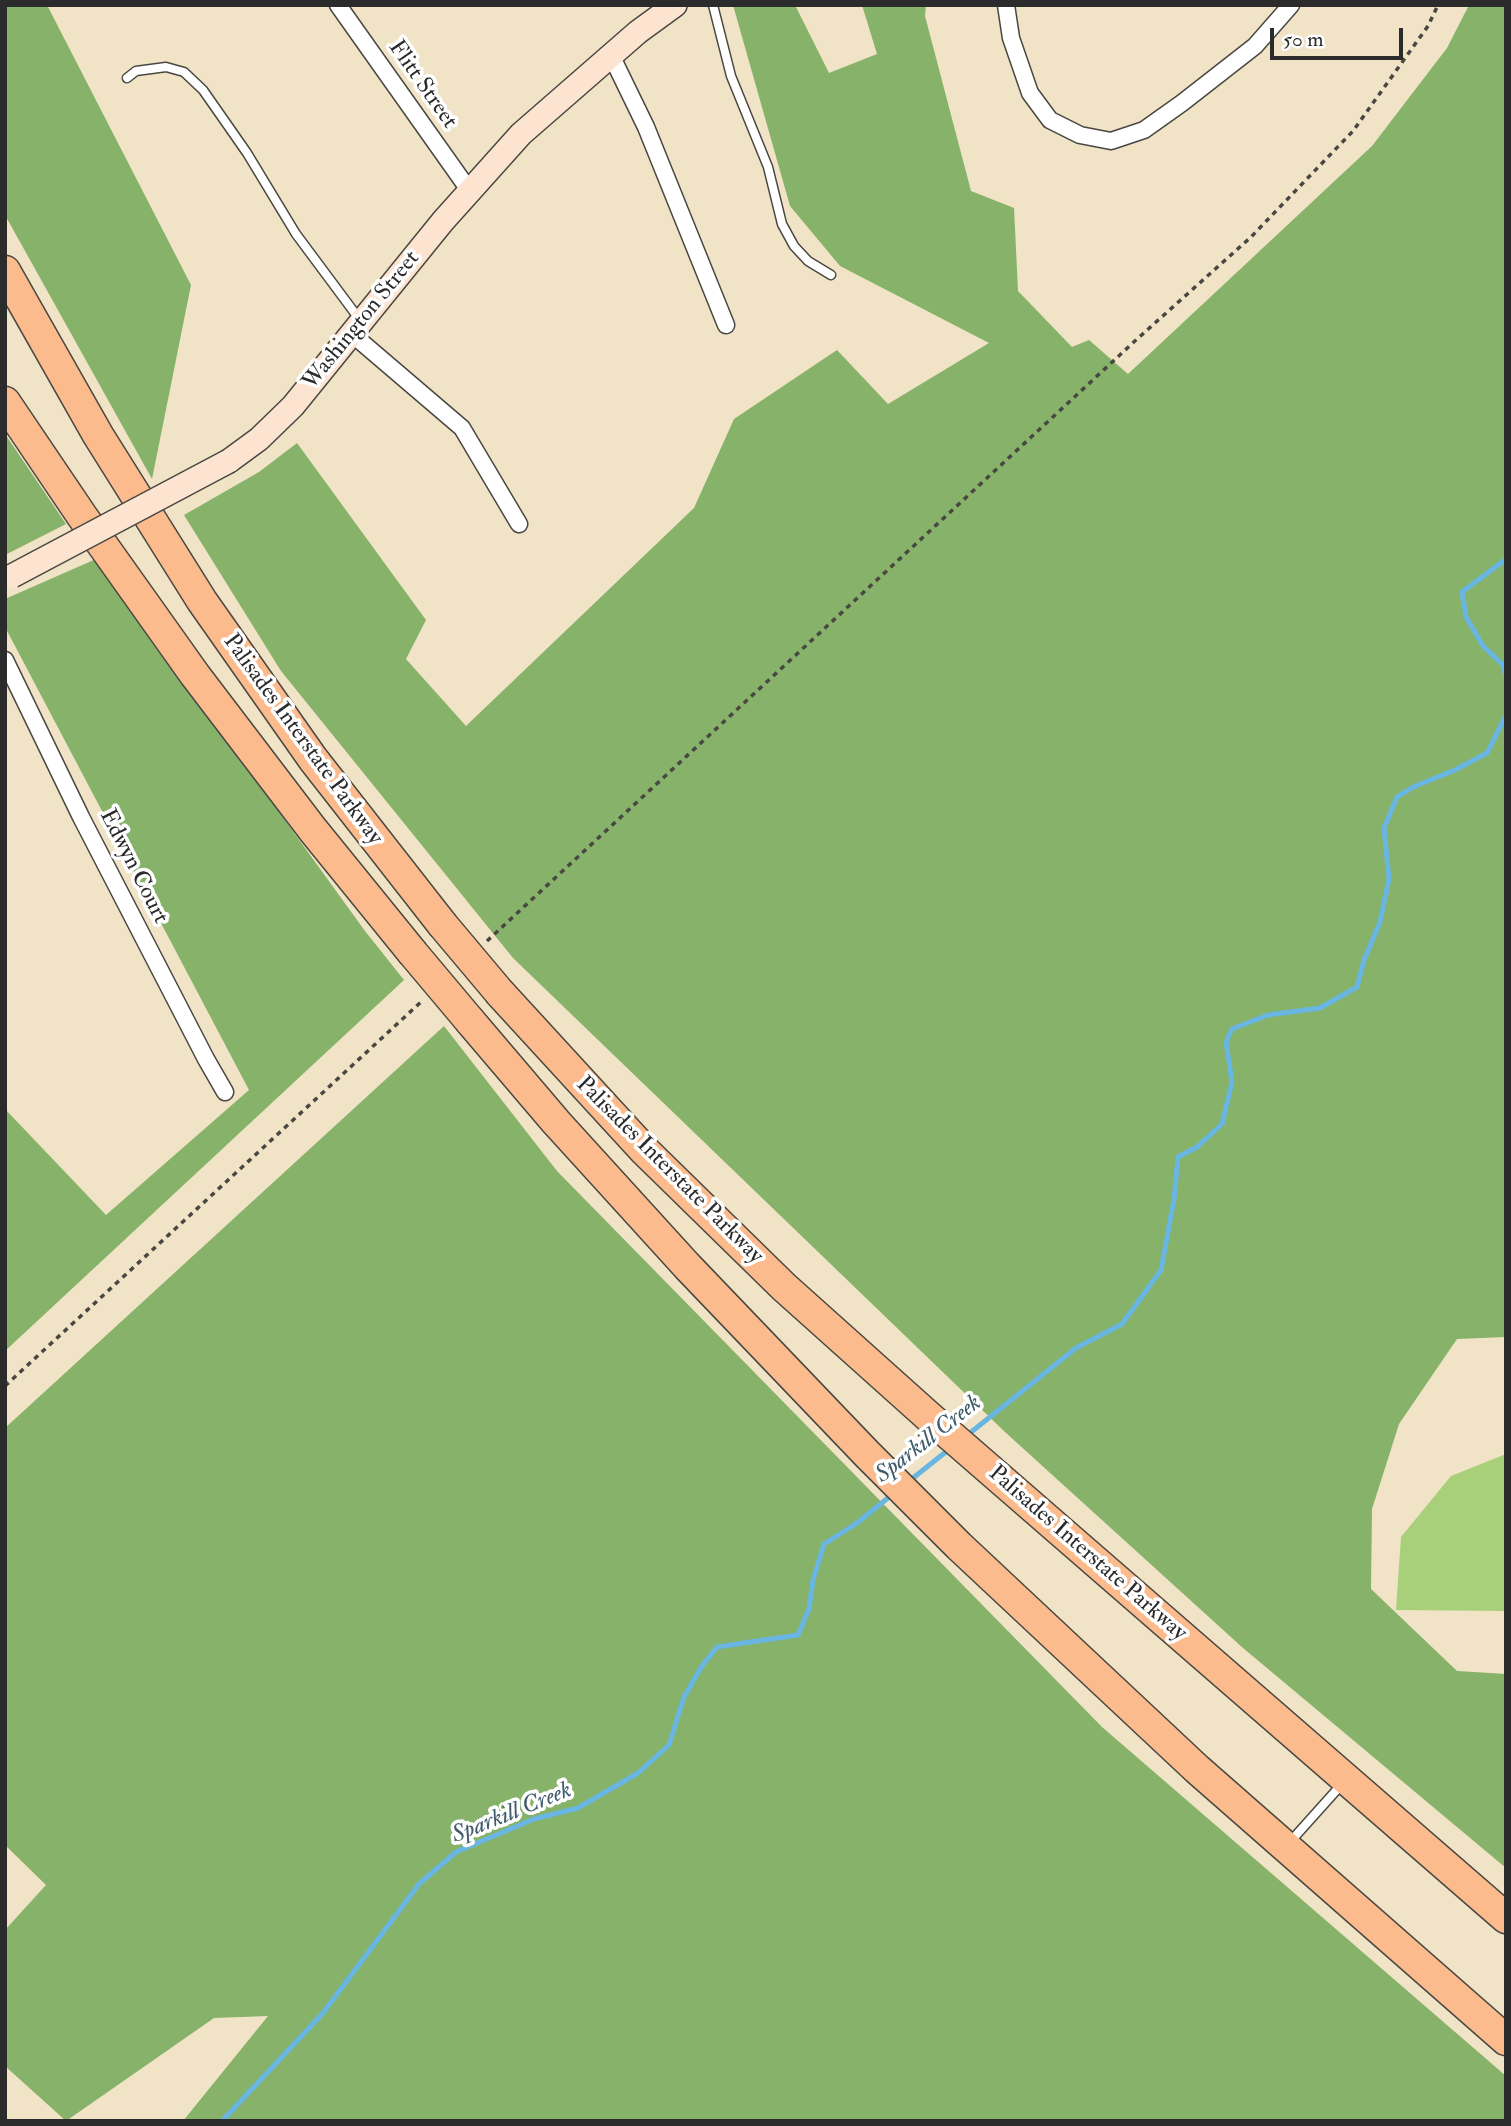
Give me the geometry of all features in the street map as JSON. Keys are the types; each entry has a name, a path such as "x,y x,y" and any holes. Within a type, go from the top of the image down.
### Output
{"highway":[{"name":"Palisades Interstate Parkway","path":"5,271 105,446 202,601 313,759 442,924 500,993 645,1151 784,1287 928,1416 1506,1918"},
{"name":"Palisades Interstate Parkway","path":"5,402 195,675 321,840 470,1021 643,1219 867,1454 1053,1636 1285,1847 1506,2040"}],"main road":[{"name":"Washington Street","path":"9,578 229,461 277,423 469,190 521,134 611,55 675,5"}],"street":[{"name":"Flitt Street","path":"338,5 469,190"},
{"path":"1006,5 1011,38 1030,93 1050,120 1080,135 1111,141 1144,130 1182,103 1255,46 1291,5"},
{"path":"611,55 646,127 726,325"},
{"path":"357,328 462,428 519,524"},
{"name":"Edwyn Court","path":"5,660 81,817 225,1093"}],"lane":[{"path":"713,5 731,76 768,167 782,224 794,246 808,261 831,275"},
{"path":"127,78 136,71 166,67 184,72 203,90 247,153 357,328"},
{"path":"1285,1847 1346,1779"}],"path":[{"path":"477,949 1116,358 1251,237 1353,131 1428,26 1438,5"},
{"path":"5,1386 426,997"}],"green space":[{"path":"5,5 47,5 191,285 152,479 5,215"},
{"path":"733,5 795,5 829,73 877,54 862,5 926,5 925,16 971,191 1014,208 1018,291 1072,347 1089,340 1128,374 1372,146 1447,48 1469,5 1506,5 1506,1337 1457,1339 1399,1424 1372,1509 1371,1589 1457,1671 1506,1674 1506,1868 1243,1648 1005,1432 513,958 281,671 184,515 259,472 297,443 426,620 406,659 466,726 694,508 734,419 837,350 888,404 989,343 840,266 790,206"},
{"path":"5,434 66,524 5,555"},
{"path":"96,559 365,931 404,980 5,1351 5,1109 106,1215 249,1090 5,627 5,599"},
{"path":"444,1026 557,1171 1102,1727 1506,2076 1506,2121 183,2121 268,2016 214,2018 66,2121 5,2066 5,1930 46,1885 5,1845 5,1428"},
{"path":"1506,1454 1506,1611 1396,1610 1401,1537 1451,1476"}],"waterway":[{"name":"Sparkill Creek","path":"1506,559 1462,592 1466,617 1483,646 1503,665 1506,677"},
{"name":"Sparkill Creek","path":"965,1437 1076,1348 1122,1324 1161,1270 1174,1199 1178,1157 1197,1147 1222,1124 1232,1082 1226,1042 1232,1029 1268,1015 1320,1008 1357,987 1364,960 1380,922 1389,879 1384,828 1397,797 1487,753 1506,715"},
{"name":"Sparkill Creek","path":"908,1482 952,1447"},
{"name":"Sparkill Creek","path":"222,2121 323,2013 419,1884 456,1852 534,1819 578,1808 638,1773 669,1745 684,1697 717,1647 798,1635 809,1609 813,1580 824,1544 857,1523 894,1493"}]}
